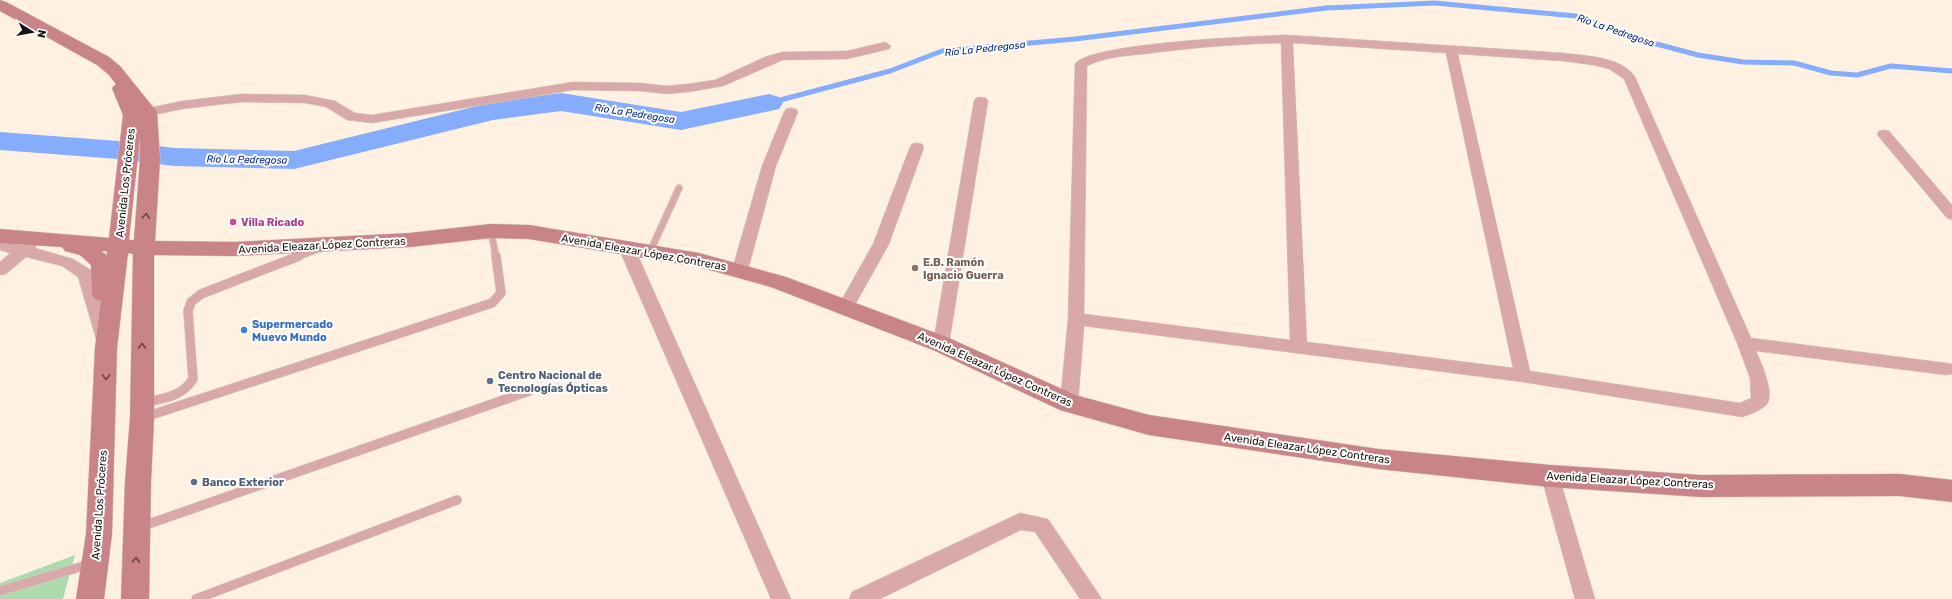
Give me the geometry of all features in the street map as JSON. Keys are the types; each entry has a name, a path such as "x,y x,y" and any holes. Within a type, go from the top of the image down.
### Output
{"main road":[{"name":"Avenida Los Próceres","path":"0,5 103,61 114,70 140,113 139,152 144,248 142,411 138,482 135,599"},
{"name":"Avenida Los Próceres","path":"90,599 99,534 106,348 119,246 139,152"},
{"name":"Avenida Eleazar López Contreras","path":"0,236 45,238 144,248 234,249 410,240 491,231 530,232 699,260 740,270 778,282 941,344 1069,403 1149,425 1378,459 1550,476 1701,486 1900,486 1952,491"},
{"path":"45,238 87,250 101,262 106,348"}],"street":[{"path":"1287,39 1299,348"},
{"path":"1069,403 1076,319 1081,64 1092,57 1168,46 1247,40 1287,39 1563,57 1593,61 1613,66 1629,77 1759,378 1760,402 1742,410 1523,376 1076,319"},
{"path":"140,113 182,104 241,98 305,99 330,104 352,117 372,119 573,86 640,87 667,90 688,88 718,83 769,60 782,56 847,55 885,46"},
{"path":"1451,50 1523,376"},
{"path":"941,344 981,100"},
{"path":"740,270 769,166 791,112"},
{"path":"1884,134 1952,215"},
{"path":"845,308 881,244 916,147"},
{"path":"0,270 22,252 45,238"},
{"path":"0,246 77,266 85,274 106,348"},
{"path":"627,248 781,599"},
{"path":"1745,344 1946,369"},
{"path":"1550,476 1585,599"},
{"path":"859,599 1020,521 1041,525 1092,599"}],"lane":[{"path":"650,252 679,188"},
{"path":"142,411 492,303 501,293 501,288 491,231"},
{"path":"142,411 184,392 190,386 193,379 188,311 191,302 201,294 330,245"},
{"path":"138,528 529,391"},
{"path":"196,599 458,500"},
{"path":"0,591 95,562"}],"green space":[{"path":"75,555 63,599 0,599 0,583"}],"waterway":[{"name":"Río La Pedregosa","path":"769,103 890,71 942,51 1075,39 1326,8 1435,3 1576,16 1649,42 1698,55 1743,62 1794,63 1831,73 1857,75 1891,66 1952,71"},
{"name":"Río La Pedregosa","path":"0,141 118,150 174,157 294,160 493,111 561,102 681,121 769,103"}],"place":[{"name":"Villa Ricado","path":"233,222"},
{"name":"E.B. Ramón Ignacio Guerra","path":"915,268"},
{"name":"Supermercado Muevo Mundo","path":"244,330"},
{"name":"Centro Nacional de Tecnologías Ópticas","path":"490,381"},
{"name":"Banco Exterior","path":"194,482"}]}
